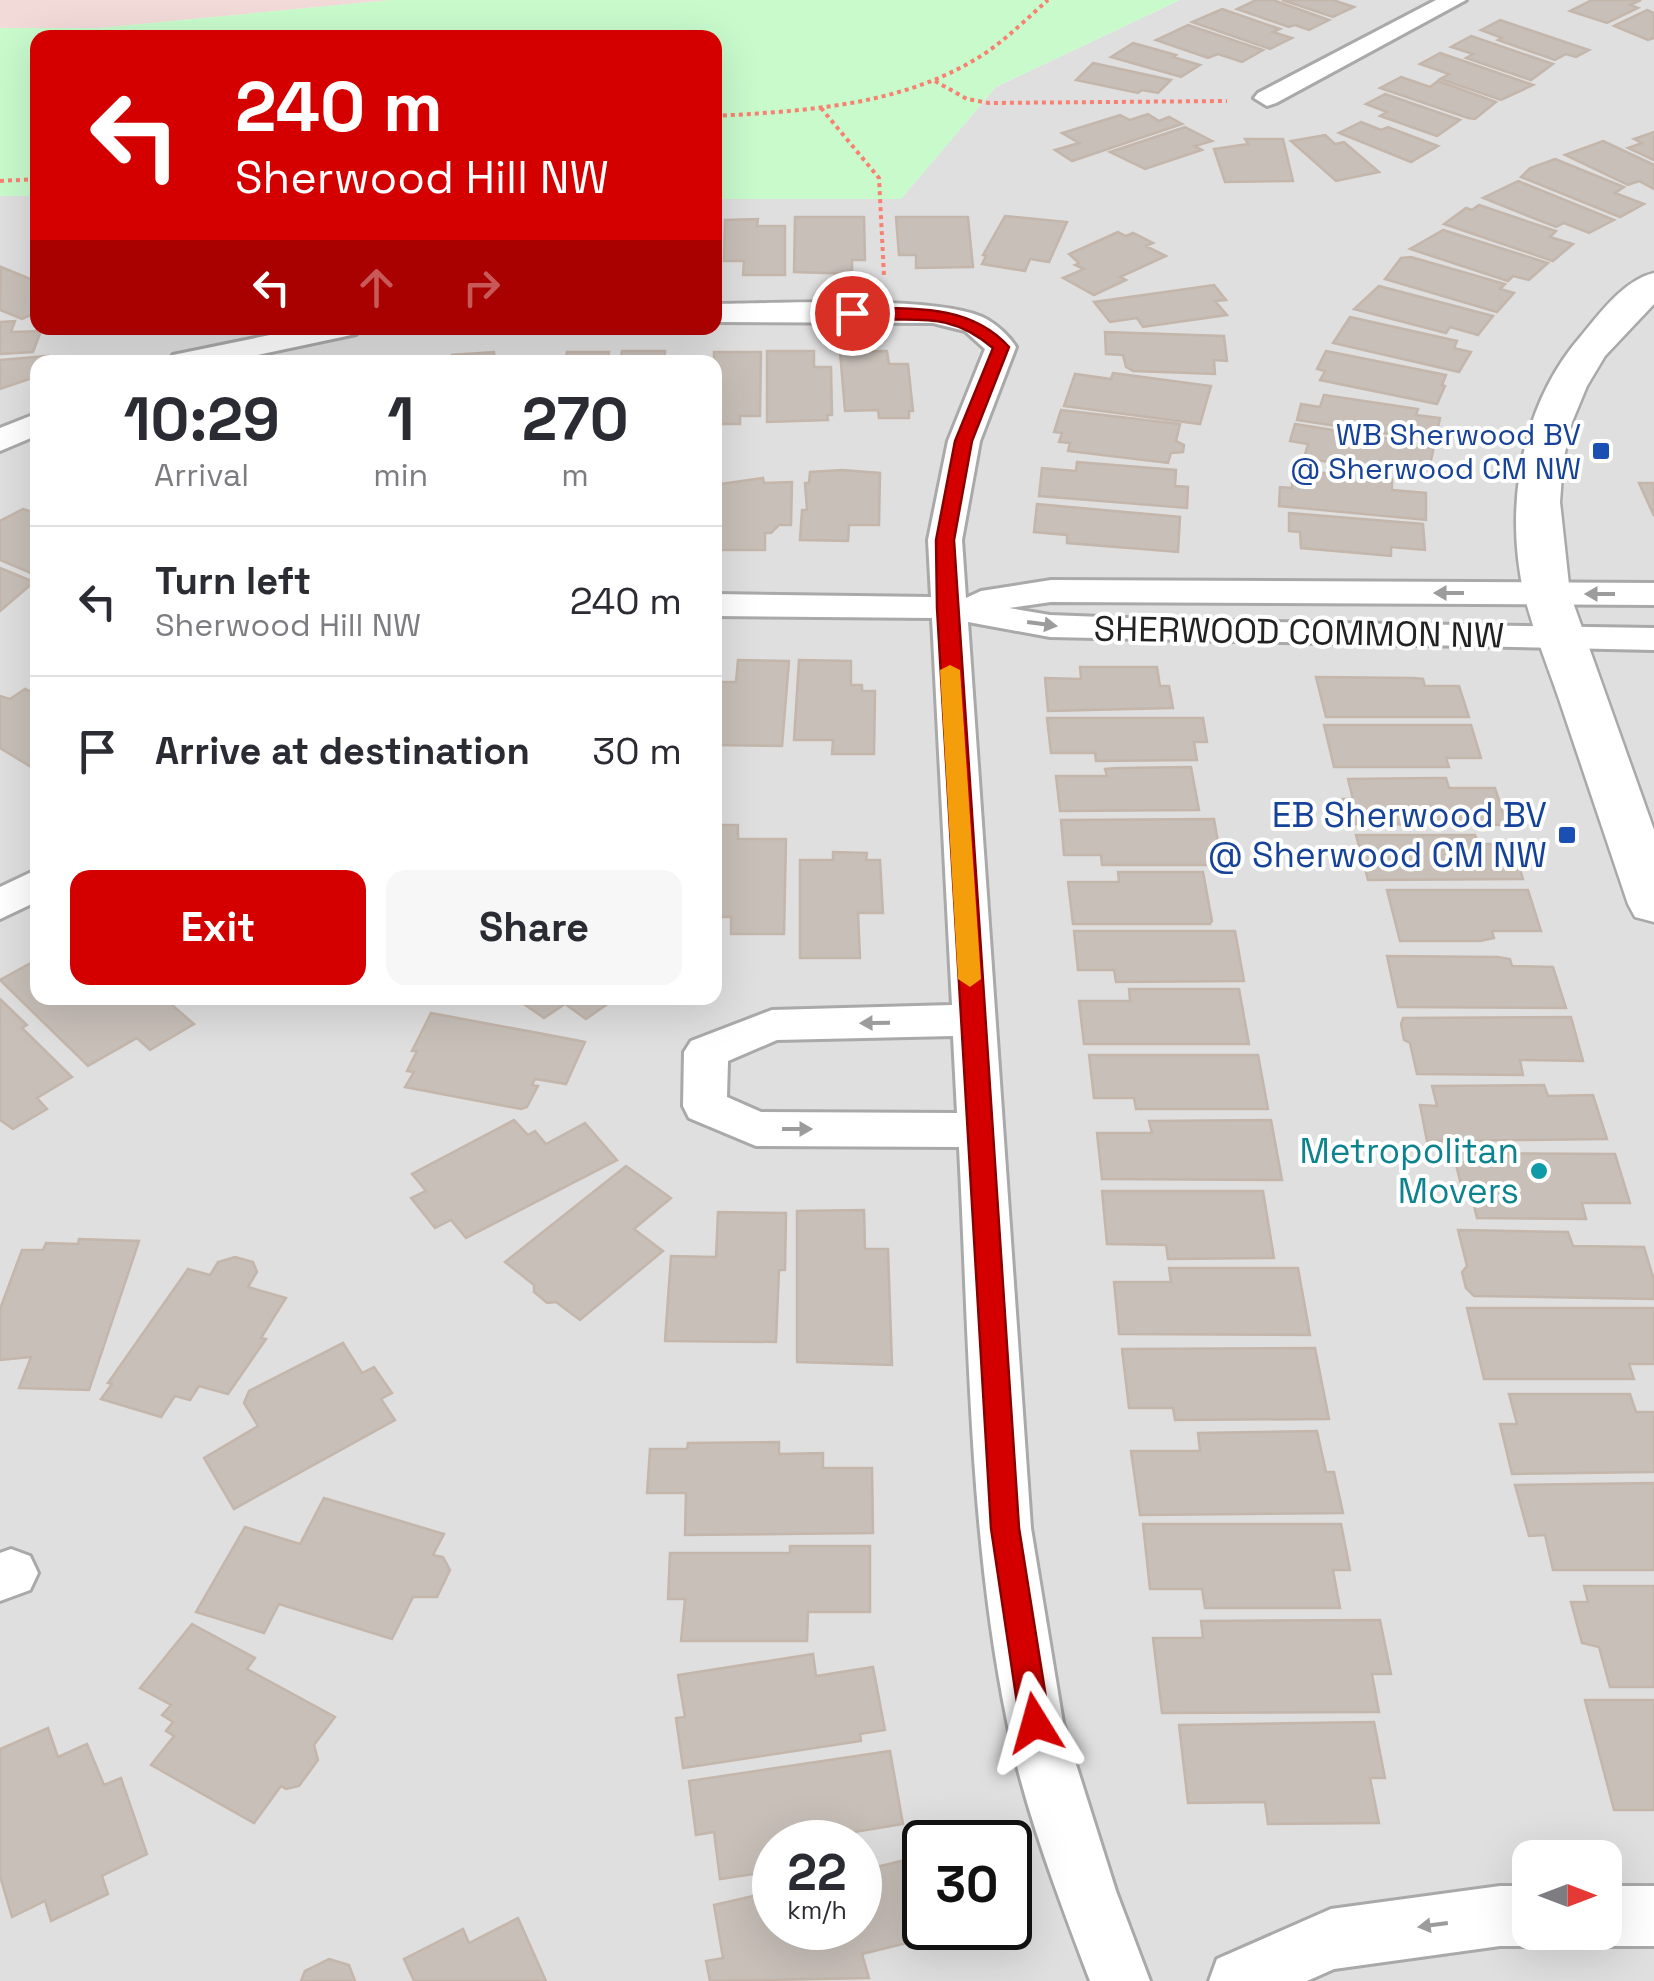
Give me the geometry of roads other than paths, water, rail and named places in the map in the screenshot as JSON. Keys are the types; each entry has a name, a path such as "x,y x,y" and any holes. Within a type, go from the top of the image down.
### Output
{"street":[{"path":"1266,98 1454,0"},
{"path":"1654,284 1592,344 1552,416 1536,498 1538,544 1547,594 1654,904"},
{"path":"722,313 933,314 976,325 1001,347 964,441 945,540 946,608 1005,1528 1035,1723 1086,1890 1120,1981"},
{"path":"217,355 312,335"},
{"path":"161,336 178,355"},
{"path":"0,441 30,426"},
{"name":"SHERWOOD COMMON NW","path":"946,608 1051,591 1654,594"},
{"name":"SHERWOOD COMMON NW","path":"722,605 946,608 1050,626 1654,639"},
{"path":"0,905 30,887"},
{"path":"972,1020 772,1025 706,1052 705,1106 756,1129 980,1130"},
{"path":"1239,1981 1330,1939 1512,1916"},
{"path":"1622,1916 1654,1916"}],"place":[{"name":"WB Sherwood BV @ Sherwood CM NW","path":"1601,451"},
{"name":"EB Sherwood BV @ Sherwood CM NW","path":"1567,835"},
{"name":"Metropolitan Movers","path":"1539,1171"}]}
